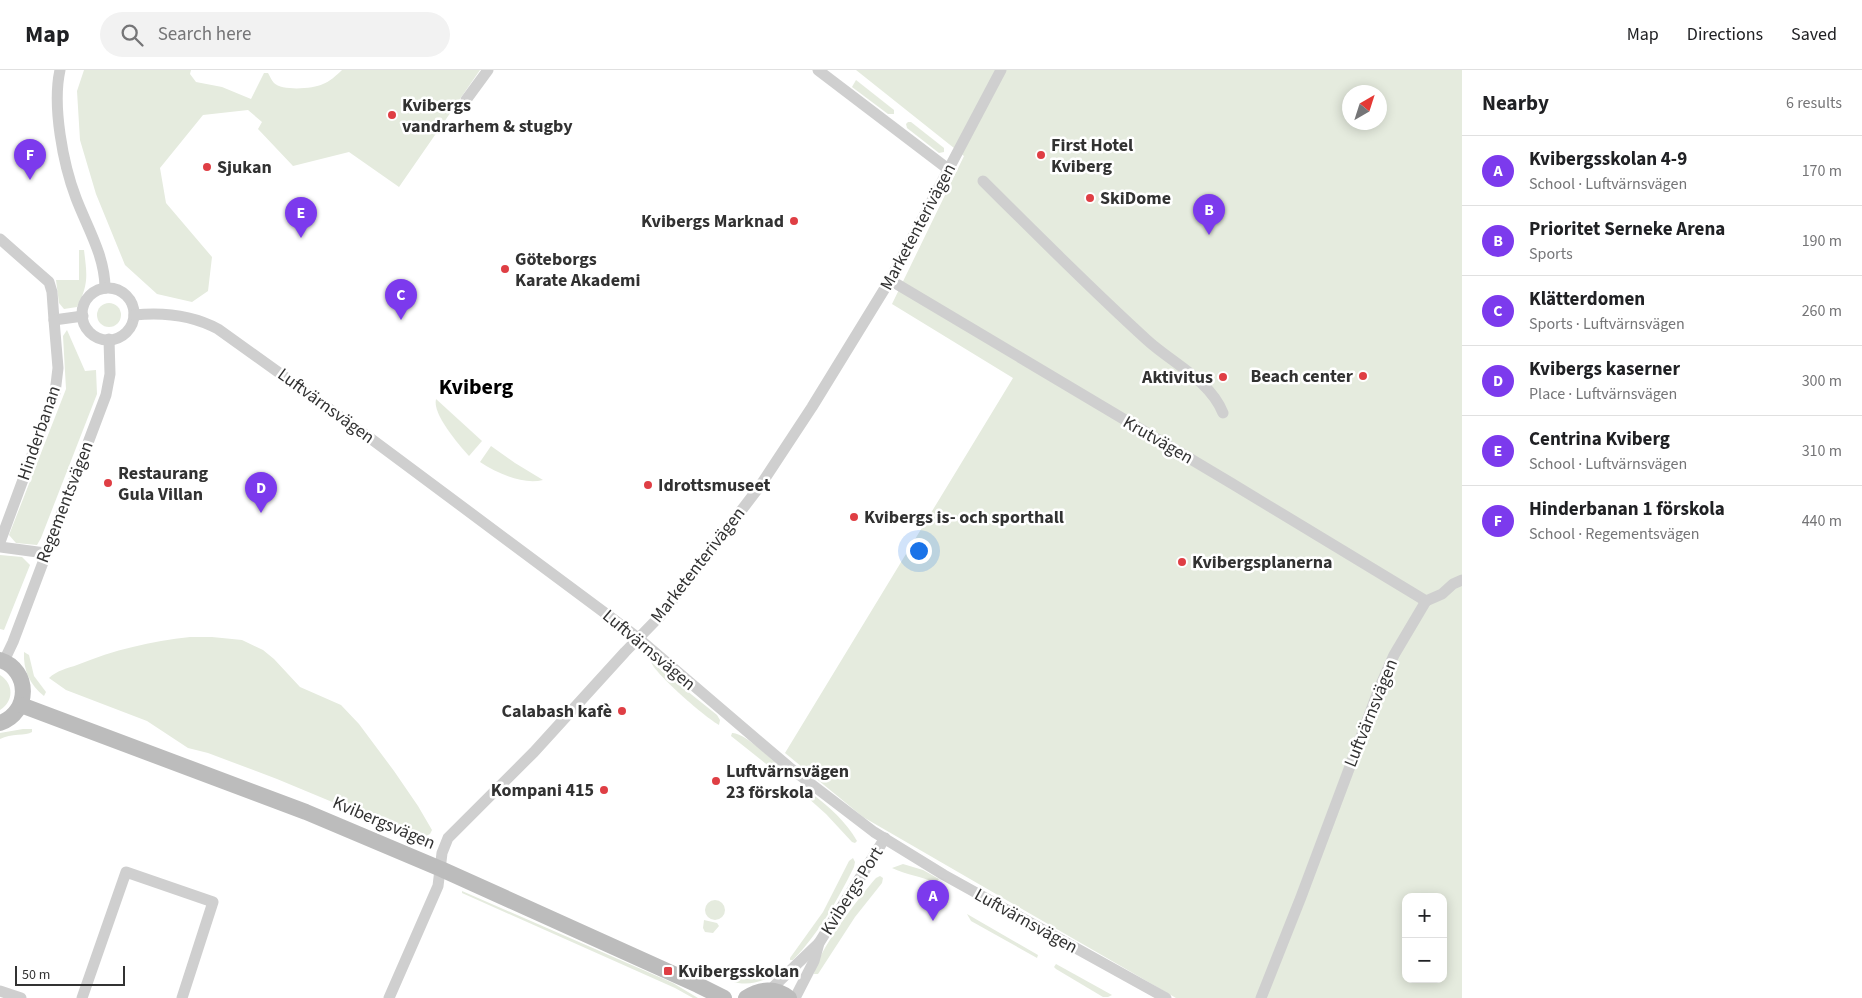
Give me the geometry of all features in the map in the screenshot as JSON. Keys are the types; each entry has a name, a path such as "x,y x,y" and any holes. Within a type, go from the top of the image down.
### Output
{"street":[{"path":"60,70 57,83 58,116 64,152 75,196 96,245 105,288"},
{"path":"466,100 488,70"},
{"path":"818,70 948,170"},
{"name":"Marketenterivägen","path":"390,998 438,886 442,853 448,838 534,752 668,607 760,486 812,407 890,280 1002,70"},
{"path":"983,181 1087,285 1152,345 1183,367 1218,401 1223,413"},
{"name":"Hinderbanan","path":"0,239 49,282 52,292 58,368 55,393 0,542"},
{"name":"Krutvägen","path":"890,280 1426,601"},
{"path":"105,288 118,290 126,295 134,315 131,325 126,332 120,337 109,339 100,338 90,332 85,325 83,316 84,306 88,298 96,291 105,288"},
{"name":"Luftvärnsvägen","path":"134,315 177,315 205,322 218,329 368,436 638,638 789,767 861,822 944,875 1166,998"},
{"path":"54,320 83,316"},
{"name":"Regementsvägen","path":"2,660 12,642 106,395 110,374 109,339"},
{"path":"0,546 45,553"},
{"path":"1426,601 1442,594 1453,584 1462,580"},
{"name":"Luftvärnsvägen","path":"1261,998 1379,689 1394,655 1426,601"},
{"path":"0,723 12,717 21,705 24,692 21,679 14,668 2,660"},
{"name":"Kvibergsvägen","path":"21,705 306,812 441,869 724,998"},
{"name":"Kvibergs Port","path":"795,998 814,961 820,943 885,838"},
{"path":"82,998 126,872 213,902 182,998"},
{"name":"Kvibergs Port","path":"770,990 820,943"},
{"path":"746,998 761,990 778,992 789,998"},
{"path":"0,991 20,998"}],"shaded area":[{"path":"84,70 191,70 190,74 196,82 222,87 251,99 264,73 268,73 273,82 278,86 298,88 323,84 342,70 480,70 399,187 349,152 293,166 258,129 262,122 248,110 203,115 160,168 166,203 212,257 208,291 192,302 157,294 125,265 96,194 80,140 77,91"},
{"name":"Kvibergsplanerna","path":"856,70 1462,70 1462,998 1176,998 863,817 785,753 1013,378 892,304 964,156"},
{"path":"856,80 894,110 894,114 888,114 852,87"},
{"path":"911,122 944,148 944,152 939,153 907,128 906,124"},
{"path":"79,250 84,250 86,273 84,292 77,307 64,309 59,303 56,280 79,280"},
{"path":"109,303 114,304 120,310 120,320 114,326 109,327 104,326 98,320 97,315 98,310 104,304"},
{"path":"67,330 85,371 96,370 97,394 41,538 37,545 16,543 9,535 66,389 63,336"},
{"path":"436,399 482,441 469,456 442,421 438,413"},
{"path":"491,446 543,480 527,481 510,477 480,462"},
{"path":"0,555 22,557 30,565 4,630 0,629"},
{"path":"190,637 242,640 263,650 300,687 341,705 359,724 394,771 432,830 430,834 422,838 414,836 277,779 208,753 188,748 147,721 66,690 49,678 62,670 105,655 161,641"},
{"path":"24,652 29,655 34,676 46,692 44,696 28,677"},
{"path":"651,662 717,715 720,720 719,725 682,696"},
{"path":"0,675 8,683 10,697 5,706 0,710"},
{"path":"32,729 32,732 0,739 0,733"},
{"path":"732,733 744,737 751,742 783,769 782,771 775,771 731,736"},
{"path":"808,794 812,794 843,821 857,841 855,843 807,797"},
{"path":"853,858 855,862 854,867 827,916 802,950 793,960 790,960 823,912 849,861"},
{"path":"903,864 923,870 939,879 936,883 892,868"},
{"path":"880,876 883,878 882,883 855,917 818,974 814,974 823,952 840,924 869,886"},
{"path":"462,891 673,983 698,998 693,998 675,988 462,893"},
{"path":"711,900 719,900 725,906 725,914 719,920 711,920 705,914 705,906"},
{"path":"967,914 1038,955 1037,958 971,921"},
{"path":"704,920 717,923 719,926 713,933 705,932 703,928"},
{"path":"1056,964 1112,995 1103,997 1056,969 1054,967"},
{"path":"777,971 772,976 755,983 743,984 731,981 734,976 754,979"}],"place":[{"name":"Kvibergs vandrarhem & stugby","path":"392,115"},
{"name":"First Hotel Kviberg","path":"1041,155"},
{"name":"Sjukan","path":"207,167"},
{"name":"Hinderbanan 1 förskola","path":"30,180"},
{"name":"SkiDome","path":"1090,198"},
{"name":"Kvibergs Marknad","path":"794,221"},
{"name":"Prioritet Serneke Arena","path":"1209,235"},
{"name":"Centrina Kviberg","path":"301,238"},
{"name":"Göteborgs Karate Akademi","path":"505,269"},
{"name":"Klätterdomen","path":"401,320"},
{"name":"Beach center","path":"1363,376"},
{"name":"Aktivitus","path":"1223,377"},
{"name":"Restaurang Gula Villan","path":"108,483"},
{"name":"Idrottsmuseet","path":"648,485"},
{"name":"Kvibergs kaserner","path":"261,513"},
{"name":"Kvibergs is- och sporthall","path":"854,517"},
{"name":"Kvibergsplanerna","path":"1182,562"},
{"name":"Calabash kafè","path":"622,711"},
{"name":"Luftvärnsvägen 23 förskola","path":"716,781"},
{"name":"Kompani 415","path":"604,790"},
{"name":"Kvibergsskolan 4-9","path":"933,921"},
{"name":"Kvibergsskolan","path":"668,971"}],"district":[{"name":"Kviberg","path":"476,387"}]}
